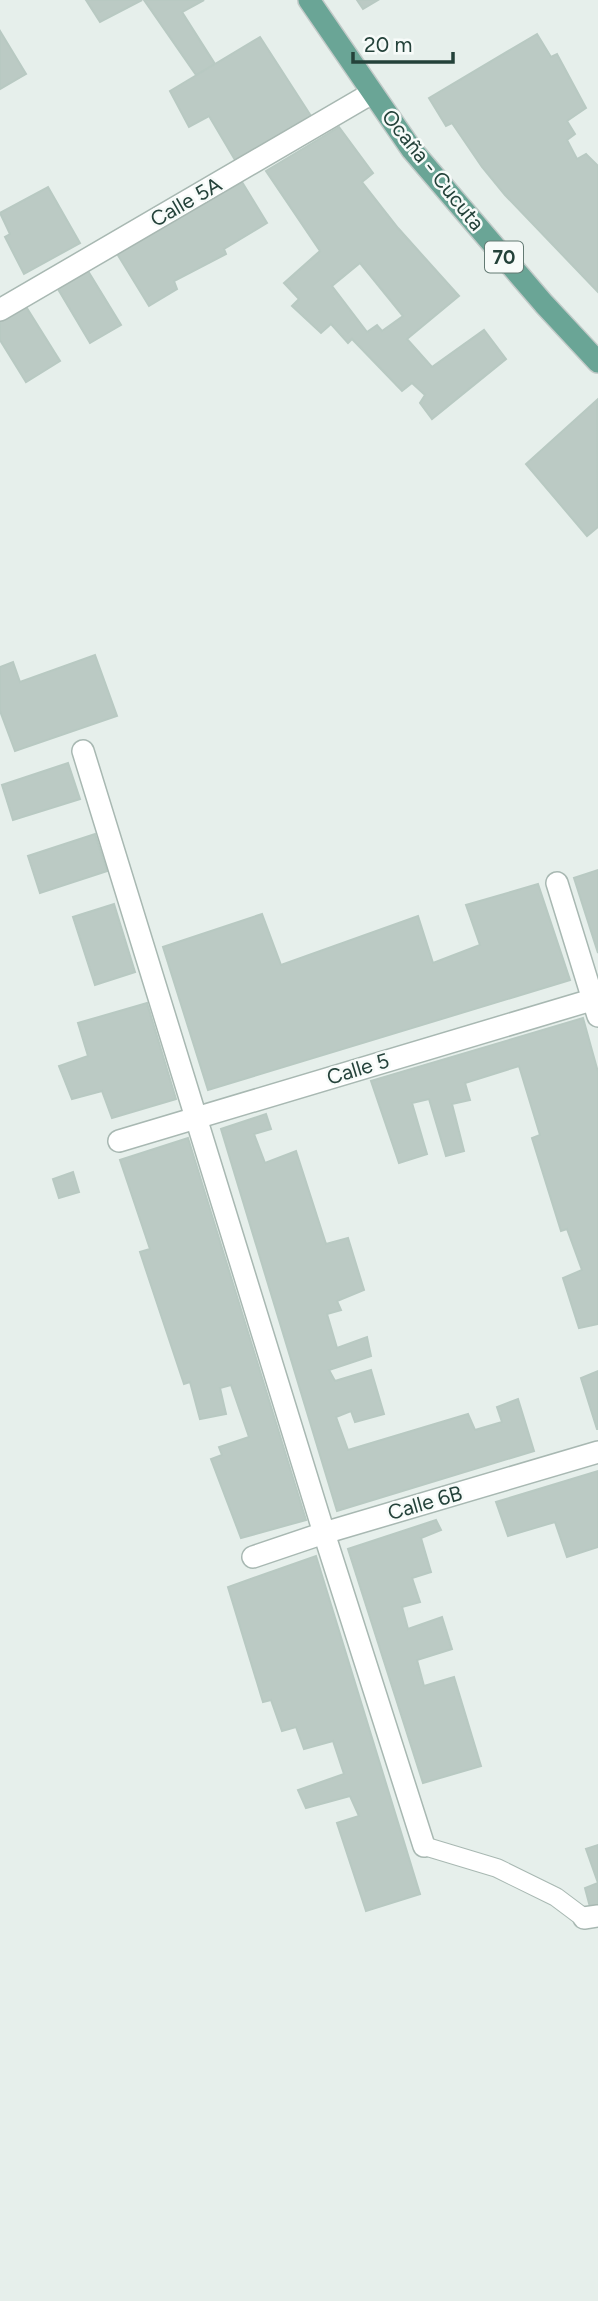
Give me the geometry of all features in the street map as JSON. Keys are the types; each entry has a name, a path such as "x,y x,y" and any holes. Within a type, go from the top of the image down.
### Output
{"main road":[{"name":"Ocaña - Cucuta","path":"309,0 412,150 544,304 598,362"}],"street":[{"name":"Calle 5A","path":"0,310 372,93"},
{"path":"83,751 324,1533 424,1846"},
{"path":"557,883 597,1005"},
{"name":"Calle 5","path":"119,1141 597,1005"},
{"name":"Calle 6B","path":"253,1557 324,1533 598,1452"}],"lane":[{"path":"424,1846 497,1868 591,1917"}],"building":[{"path":"86,0 142,0 100,22"},
{"path":"144,0 204,0 182,12 215,64 196,75"},
{"path":"357,0 378,0 363,9"},
{"path":"0,31 26,74 0,89"},
{"path":"537,34 551,57 557,54 586,108 567,121 575,134 567,140 577,159 586,154 598,166 598,292 505,195 452,123 446,126 429,98"},
{"path":"260,37 313,119 235,160 209,116 189,127 170,91"},
{"path":"339,127 373,173 362,182 398,228 459,296 407,339 432,367 484,330 506,359 432,419 420,403 425,395 412,383 402,391 352,339 348,343 331,324 321,333 292,306 299,299 284,283 320,251 266,171","holes":["360,263 403,316 382,331 377,325 367,332 332,286"]},
{"path":"242,182 267,223 224,249 226,254 174,281 177,289 149,306 116,252"},
{"path":"48,187 80,243 24,274 5,237 10,234 0,213"},
{"path":"88,271 121,325 90,343 58,289"},
{"path":"25,305 60,361 26,382 0,340 0,321"},
{"path":"597,400 598,527 587,536 526,464"},
{"path":"95,655 117,716 15,751 0,711 0,667 13,662 20,682"},
{"path":"68,763 80,799 13,820 2,785"},
{"path":"95,834 107,871 40,893 28,856"},
{"path":"598,870 598,953 574,878"},
{"path":"538,884 570,980 208,1090 163,947 262,914 281,965 418,916 433,963 480,945 466,905"},
{"path":"114,904 135,972 95,985 73,917"},
{"path":"147,1003 176,1099 112,1118 102,1091 72,1099 59,1066 88,1056 78,1023"},
{"path":"583,1018 598,1072 598,1324 579,1328 563,1278 582,1270 567,1229 561,1231 532,1138 540,1135 519,1066 465,1083 470,1100 452,1104 464,1151 446,1156 429,1099 412,1103 427,1154 399,1163 371,1081"},
{"path":"266,1114 271,1129 254,1134 265,1163 296,1151 326,1244 348,1238 364,1290 337,1301 341,1310 327,1314 337,1348 367,1337 371,1356 329,1370 335,1381 371,1370 384,1414 355,1422 351,1411 336,1417 348,1450 468,1414 475,1430 502,1422 497,1407 518,1399 534,1451 337,1511 221,1129"},
{"path":"188,1138 306,1520 241,1538 211,1459 222,1455 219,1447 249,1437 231,1385 220,1388 226,1414 200,1419 190,1382 184,1384 140,1252 150,1249 120,1160"},
{"path":"73,1172 79,1192 59,1198 53,1179"},
{"path":"598,1371 598,1429 597,1429 581,1378"},
{"path":"598,1471 598,1547 567,1557 555,1522 508,1536 496,1502"},
{"path":"436,1520 441,1530 421,1538 431,1572 412,1578 420,1602 402,1607 408,1629 442,1617 452,1649 417,1660 424,1686 454,1677 481,1766 423,1783 348,1549"},
{"path":"316,1556 420,1894 366,1911 337,1823 359,1816 350,1796 306,1808 298,1790 344,1774 333,1741 304,1749 296,1727 282,1731 271,1700 263,1702 228,1587"},
{"path":"598,1845 598,1883 586,1849"},
{"path":"598,1883 598,1905 590,1907 585,1888"}]}
